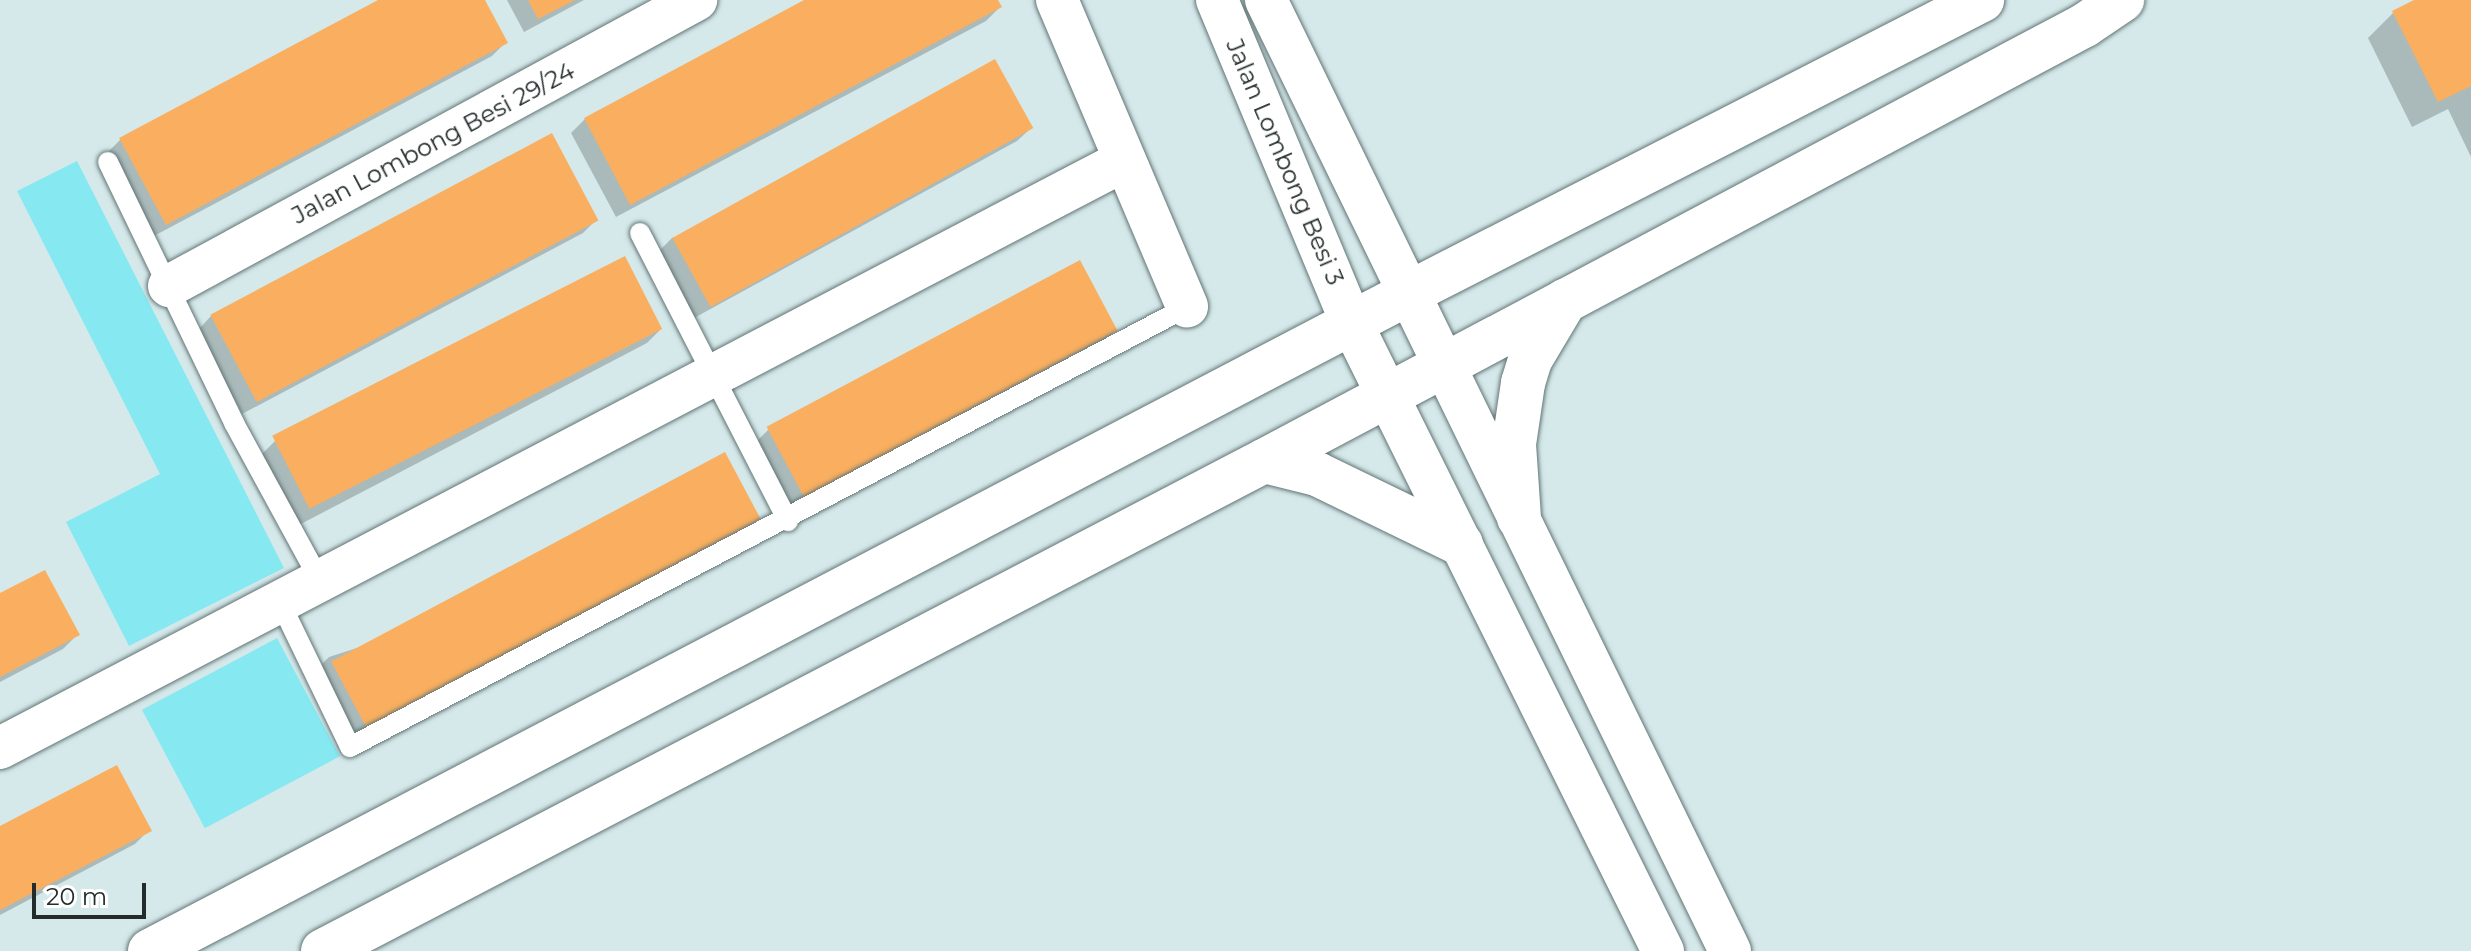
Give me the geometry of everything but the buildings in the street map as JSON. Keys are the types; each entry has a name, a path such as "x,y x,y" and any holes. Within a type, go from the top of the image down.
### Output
{"street":[{"name":"Jalan Lombong Besi 29/24","path":"169,286 696,0"},
{"path":"1057,0 1187,307"},
{"name":"Jalan Lombong Besi 3","path":"1217,0 1352,324 1663,951"},
{"name":"Jalan Lombong Besi 3","path":"1266,0 1730,951"},
{"path":"150,951 1407,294 1982,0"},
{"path":"323,951 1264,461 2085,25 2122,0"},
{"path":"0,748 1125,160"},
{"path":"1519,518 1514,444 1523,383 1530,360 1567,299"},
{"path":"1264,461 1317,474 1461,544"}],"lane":[{"path":"108,162 234,423 320,581"},
{"path":"640,233 716,374 788,521"},
{"path":"280,602 350,747 788,521 1187,307"}],"shaded area":[{"path":"77,161 284,568 129,646 66,522 160,474 17,191"},
{"path":"277,638 340,756 205,828 142,710"}]}
